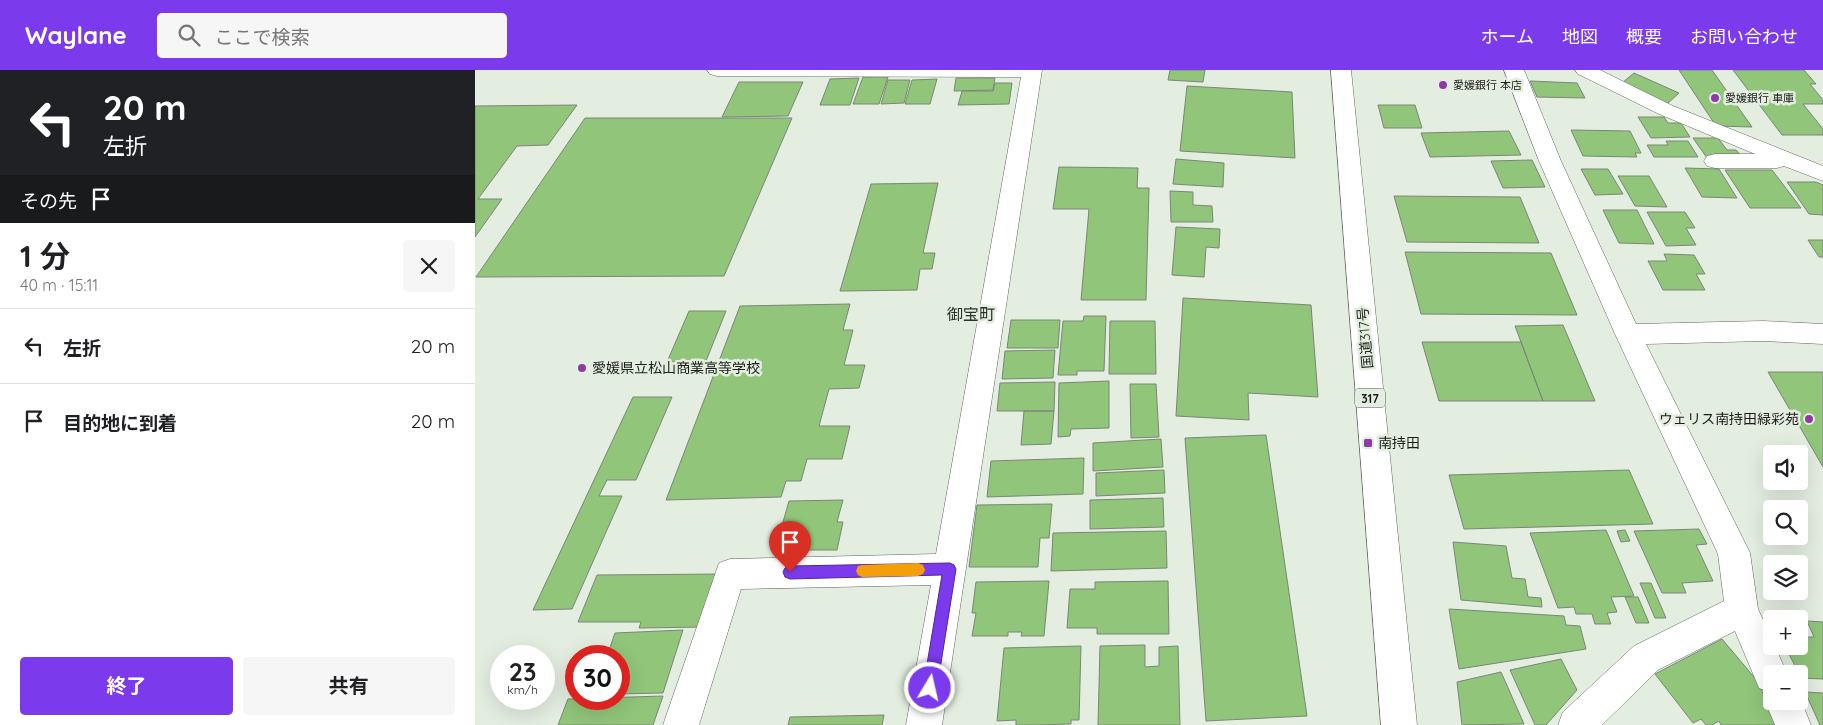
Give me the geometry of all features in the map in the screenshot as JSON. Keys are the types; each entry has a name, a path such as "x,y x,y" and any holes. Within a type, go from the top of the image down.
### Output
{"main road":[{"path":"717,70 1032,70 924,725"},
{"name":"国道317号","path":"1341,70 1399,725"},
{"path":"1514,70 1550,161 1628,334 1734,554 1742,610 1766,665"},
{"path":"1585,70 1665,110 1823,174"},
{"path":"1715,161 1788,161"},
{"path":"1628,334 1763,331 1823,334"},
{"path":"681,725 730,574 950,569"},
{"path":"1576,725 1646,658 1742,610"},
{"path":"1787,710 1793,725"}],"building":[{"path":"1170,70 1205,70 1203,82 1168,80"},
{"name":"愛媛銀行 車庫","path":"1679,70 1712,70 1752,127 1716,126"},
{"path":"1733,70 1804,70 1816,84 1810,84 1823,100 1823,104 1803,104 1823,129 1823,135 1782,135"},
{"path":"1634,73 1679,93 1667,104 1622,83"},
{"path":"863,77 888,77 879,104 853,104"},
{"path":"859,78 850,105 820,105 830,79"},
{"path":"956,78 995,78 993,90 954,91"},
{"path":"937,79 930,104 905,104 912,80"},
{"path":"888,80 910,80 904,103 881,104"},
{"path":"1530,81 1577,83 1585,98 1537,97"},
{"path":"739,82 803,82 788,116 722,117"},
{"path":"995,83 1012,83 1009,104 958,105 962,91 993,91"},
{"path":"1187,86 1292,92 1295,158 1180,151"},
{"path":"577,105 548,145 517,146 478,199 502,199 475,237 475,106"},
{"path":"1378,105 1415,105 1422,128 1384,128"},
{"path":"1638,117 1664,117 1668,123 1681,123 1690,137 1651,138"},
{"path":"585,118 792,118 724,276 476,277"},
{"path":"1571,130 1630,131 1641,153 1635,153 1637,157 1583,156"},
{"path":"1509,131 1521,155 1430,157 1421,133"},
{"path":"1693,138 1718,138 1727,150 1736,150 1743,158 1707,158"},
{"path":"1666,141 1688,141 1698,157 1654,157 1647,145 1668,145"},
{"path":"1176,159 1224,163 1223,187 1173,184"},
{"path":"1532,160 1545,187 1503,188 1491,161"},
{"path":"1059,167 1138,168 1137,188 1149,188 1146,300 1081,300 1089,209 1053,209"},
{"path":"1685,168 1719,169 1737,198 1702,197"},
{"path":"1581,169 1608,169 1623,194 1595,195"},
{"path":"1725,170 1772,170 1801,208 1750,208"},
{"path":"1618,176 1649,176 1667,207 1635,206"},
{"path":"1787,182 1816,182 1823,185 1823,215 1809,214"},
{"path":"938,183 923,253 935,253 932,269 920,269 917,290 840,291 871,184"},
{"path":"1170,191 1193,192 1193,205 1212,206 1213,222 1171,222"},
{"path":"1394,196 1520,197 1539,243 1407,242"},
{"path":"1603,210 1637,210 1654,244 1619,243"},
{"path":"1647,212 1685,212 1695,228 1686,228 1696,245 1666,246"},
{"path":"1176,227 1220,229 1219,248 1206,247 1204,277 1172,275"},
{"path":"1808,240 1823,240 1823,257 1819,257"},
{"path":"1405,252 1551,253 1577,315 1421,314"},
{"path":"1664,254 1694,255 1705,274 1696,274 1705,290 1663,290 1648,261 1667,261"},
{"path":"1183,298 1311,305 1318,397 1248,393 1249,420 1176,416"},
{"path":"850,304 843,330 853,330 844,365 865,365 859,388 829,389 819,426 850,426 842,459 807,459 801,481 786,481 781,497 666,500 740,306"},
{"path":"689,311 726,311 706,361 667,362"},
{"path":"1084,316 1106,316 1104,371 1077,371 1077,375 1058,375 1063,321 1083,321"},
{"path":"1011,320 1060,320 1058,348 1007,348"},
{"path":"1110,321 1155,321 1156,374 1109,374"},
{"path":"1563,325 1595,401 1543,401 1515,326"},
{"path":"1422,342 1521,342 1543,401 1439,401"},
{"path":"1055,350 1053,378 1002,379 1005,351"},
{"name":"ウェリス南持田緑彩苑","path":"1768,372 1823,372 1823,467"},
{"path":"1109,381 1109,428 1071,429 1070,436 1058,437 1059,383"},
{"path":"1055,382 1054,411 997,411 1000,383"},
{"path":"1130,384 1156,384 1159,437 1131,438"},
{"path":"633,397 672,397 636,480 607,480 599,496 622,496 572,609 533,610"},
{"path":"1024,411 1054,411 1051,444 1021,445"},
{"path":"1266,435 1307,716 1206,721 1185,438"},
{"path":"1161,439 1163,467 1093,471 1093,443"},
{"path":"1084,458 1083,494 987,497 991,461"},
{"path":"1164,470 1165,493 1096,496 1096,473"},
{"path":"1629,470 1653,524 1464,529 1449,475"},
{"path":"1163,498 1164,527 1090,529 1090,500"},
{"path":"843,500 837,522 843,522 837,550 775,550 789,501"},
{"path":"1052,504 1049,538 1040,538 1038,567 969,567 977,505"},
{"path":"1699,529 1707,544 1696,545 1713,581 1682,583 1686,593 1662,593 1634,531"},
{"path":"1606,530 1634,596 1611,597 1617,612 1607,613 1611,624 1595,624 1592,614 1576,614 1574,607 1558,608 1530,533"},
{"path":"1625,530 1630,541 1621,542 1617,531"},
{"path":"1166,531 1167,568 1051,571 1053,533"},
{"path":"1453,542 1506,546 1512,578 1525,579 1528,597 1541,598 1542,607 1461,600"},
{"path":"723,574 706,627 639,628 641,622 578,622 597,575"},
{"path":"1049,581 1044,636 1021,636 1022,632 1008,632 1008,636 972,636 976,613 972,613 976,582"},
{"path":"1168,581 1169,634 1097,634 1097,628 1067,628 1070,589 1095,589 1095,582"},
{"path":"1640,583 1651,583 1666,618 1655,618"},
{"path":"1625,597 1638,597 1649,623 1636,623"},
{"path":"1449,609 1564,616 1566,625 1580,626 1586,649 1459,669"},
{"path":"1808,621 1823,622 1823,679 1808,678 1808,665 1794,665 1790,655 1808,655 1808,637 1814,637"},
{"path":"683,630 663,693 630,694 630,645 611,645 615,633"},
{"path":"1722,639 1759,683 1763,694 1763,710 1769,710 1775,725 1721,725 1719,721 1712,725 1706,725 1701,719 1693,723 1655,674"},
{"path":"1145,645 1145,667 1159,666 1159,647 1178,646 1180,725 1098,725 1100,646"},
{"path":"1081,646 1079,720 1071,720 1071,724 1038,725 1016,725 1016,720 997,721 1004,648"},
{"path":"1561,659 1577,690 1546,725 1535,725 1510,670"},
{"path":"1501,672 1524,724 1462,725 1457,682"},
{"path":"1808,692 1823,693 1823,725 1820,725 1808,699"},
{"path":"663,696 653,725 558,725 565,707 565,710 630,710 630,697"},
{"path":"884,715 882,725 788,725 790,717"}],"slow traffic":[{"path":"862,571 918,570"}],"place":[{"name":"愛媛銀行 本店","path":"1443,85"},
{"name":"愛媛銀行 車庫","path":"1715,98"},
{"name":"愛媛県立松山商業高等学校","path":"582,368"},
{"name":"ウェリス南持田緑彩苑","path":"1809,419"},
{"name":"南持田","path":"1368,443"}],"district":[{"name":"御宝町","path":"971,314"}],"route":[{"path":"790,572 950,569 930,688"}]}
